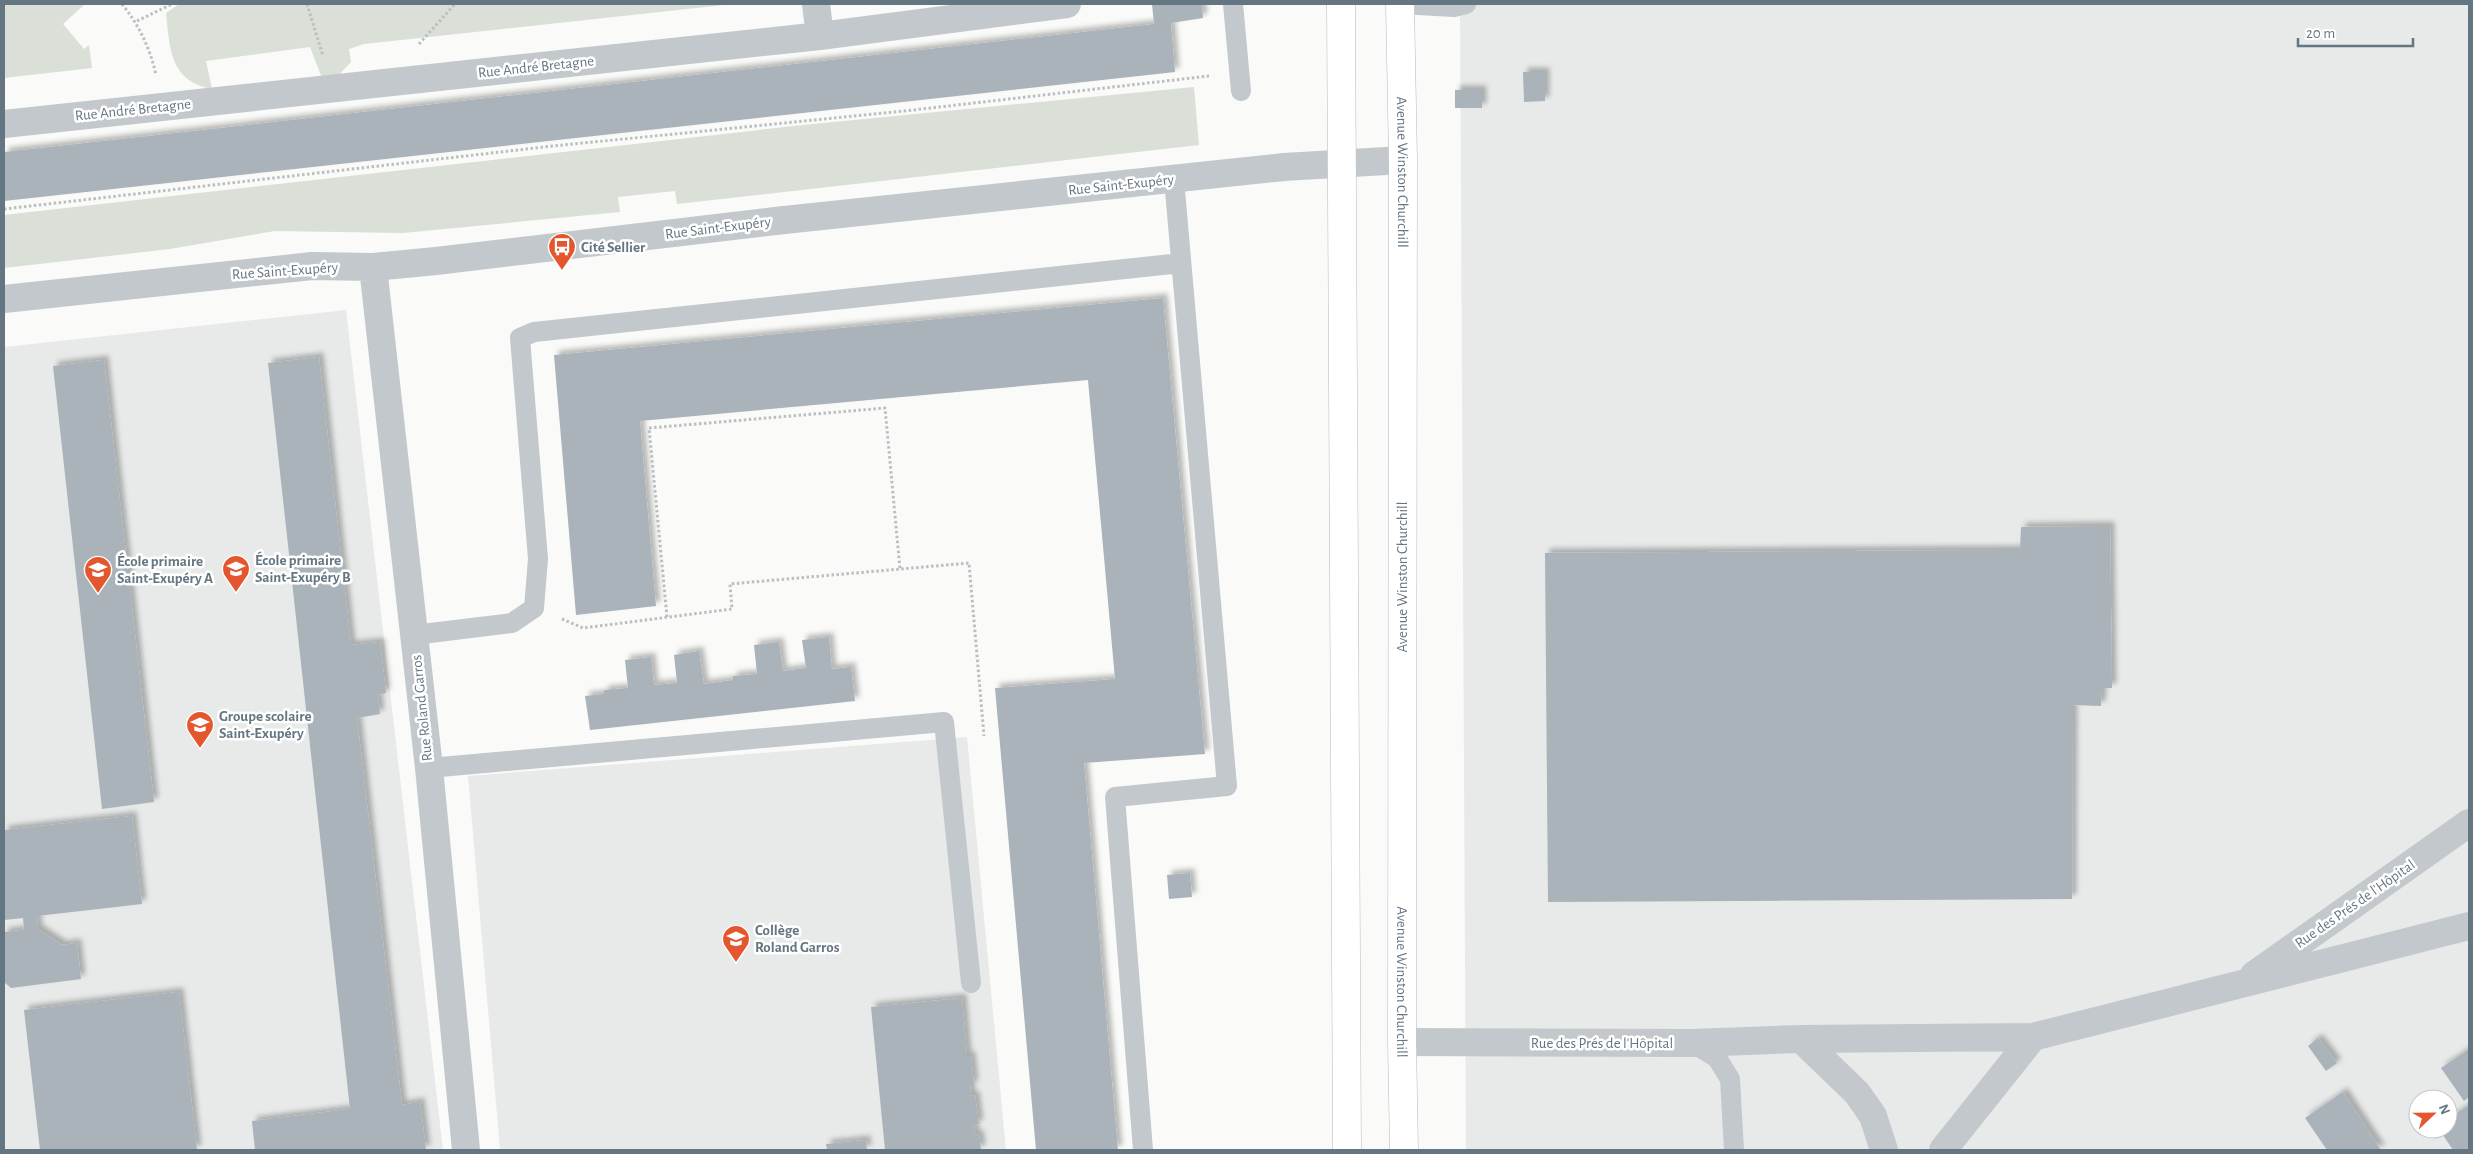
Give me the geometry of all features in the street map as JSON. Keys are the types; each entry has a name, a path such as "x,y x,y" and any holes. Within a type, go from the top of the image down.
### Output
{"main road":[{"path":"1341,4 1347,1150"},
{"name":"Avenue Winston Churchill","path":"1400,4 1402,160 1402,1042 1404,1150"}],"street":[{"path":"816,4 820,36"},
{"name":"Rue André Bretagne","path":"4,124 820,36 1067,4"},
{"name":"Rue Saint-Exupéry","path":"4,299 312,266 373,267 1174,179 1341,163 1402,160"},
{"name":"Rue Roland Garros","path":"373,267 429,768 466,1150"},
{"name":"Rue des Prés de l'Hôpital","path":"2240,984 2469,823"},
{"name":"Rue des Prés de l'Hôpital","path":"1402,1042 1692,1043 1801,1039 2033,1037 2469,926"},
{"path":"1943,1150 2033,1037"},
{"path":"1801,1039 1857,1093 1874,1116 1884,1150"}],"lane":[{"path":"1233,4 1240,82"},
{"path":"1400,4 1454,7 1466,4"},
{"path":"1143,1150 1115,797 1227,786 1174,179"},
{"path":"414,635 512,623 534,608 538,559 520,338 534,332 1181,263"},
{"path":"429,768 944,722 972,983"},
{"path":"1692,1043 1717,1058 1730,1078 1734,1150"}],"path":[{"path":"122,4 136,21 152,59 162,107"},
{"path":"136,21 172,4"},
{"path":"307,4 334,89"},
{"path":"4,209 544,147 913,110 1240,82"},
{"path":"667,617 649,428 885,408 900,569"},
{"path":"534,608 583,628 732,609 730,584 969,563 984,736"}],"shaded area":[{"path":"4,4 85,4 63,24 84,49 89,45 92,68 4,78"},
{"path":"179,4 733,4 364,44 349,49 351,62 336,78 322,78 310,47 206,61 212,89 198,85 188,79 175,62 171,51 166,13"},
{"path":"1460,4 2469,4 2469,1150 1466,1150"},
{"path":"1194,87 1199,145 677,204 675,191 618,197 620,212 403,233 275,231 170,249 4,268 4,215 803,125"},
{"name":"Groupe scolaire Saint-Exupéry","path":"346,310 443,1150 4,1150 4,347"},
{"name":"Collège Roland Garros","path":"967,737 1006,1150 500,1150 468,776"}],"building":[{"path":"1152,4 1202,4 1203,18 1171,23 1175,72 4,201 4,152 1154,24"},
{"path":"1523,72 1545,72 1545,101 1524,102"},
{"path":"1455,90 1482,90 1482,108 1455,108"},
{"path":"1163,298 1205,754 1084,763 1118,1150 1036,1150 995,688 1115,679 1088,380 640,421 656,606 576,615 554,355"},
{"path":"319,357 351,645 380,642 386,693 378,695 380,714 357,718 402,1105 420,1102 426,1150 255,1150 252,1121 350,1109 268,363"},
{"path":"104,360 154,802 102,809 53,366"},
{"path":"2110,526 2112,688 2102,688 2101,706 2073,705 2072,899 1548,902 1545,553 2020,550 2021,527"},
{"path":"829,637 832,669 851,667 855,701 590,730 585,696 604,694 604,690 628,688 625,660 651,657 654,685 677,683 674,655 699,651 704,684 733,680 733,676 757,674 754,645 779,642 783,671 806,668 802,640"},
{"path":"132,816 142,904 37,916 38,929 62,945 77,943 81,979 11,988 4,982 4,932 24,930 23,918 4,920 4,830"},
{"path":"1190,873 1192,897 1169,899 1167,875"},
{"path":"179,992 197,1150 40,1150 24,1010"},
{"path":"962,998 967,1056 971,1056 974,1085 970,1085 971,1096 975,1095 979,1124 974,1125 975,1135 979,1134 981,1150 885,1150 871,1007"},
{"path":"2318,1038 2337,1063 2326,1071 2308,1046"},
{"path":"2469,1049 2469,1097 2464,1101 2458,1092 2458,1089 2456,1089 2441,1068"},
{"path":"2343,1092 2381,1150 2327,1150 2305,1118"},
{"path":"2469,1105 2469,1150 2453,1150 2446,1139 2458,1139 2458,1112"},
{"path":"866,1140 867,1150 827,1150 826,1144"}],"place":[{"name":"Cité Sellier","path":"562,271"},
{"name":"École primaire Saint-Exupéry B","path":"236,593"},
{"name":"École primaire Saint-Exupéry A","path":"98,594"},
{"name":"Groupe scolaire Saint-Exupéry","path":"200,749"},
{"name":"Collège Roland Garros","path":"736,963"}]}
